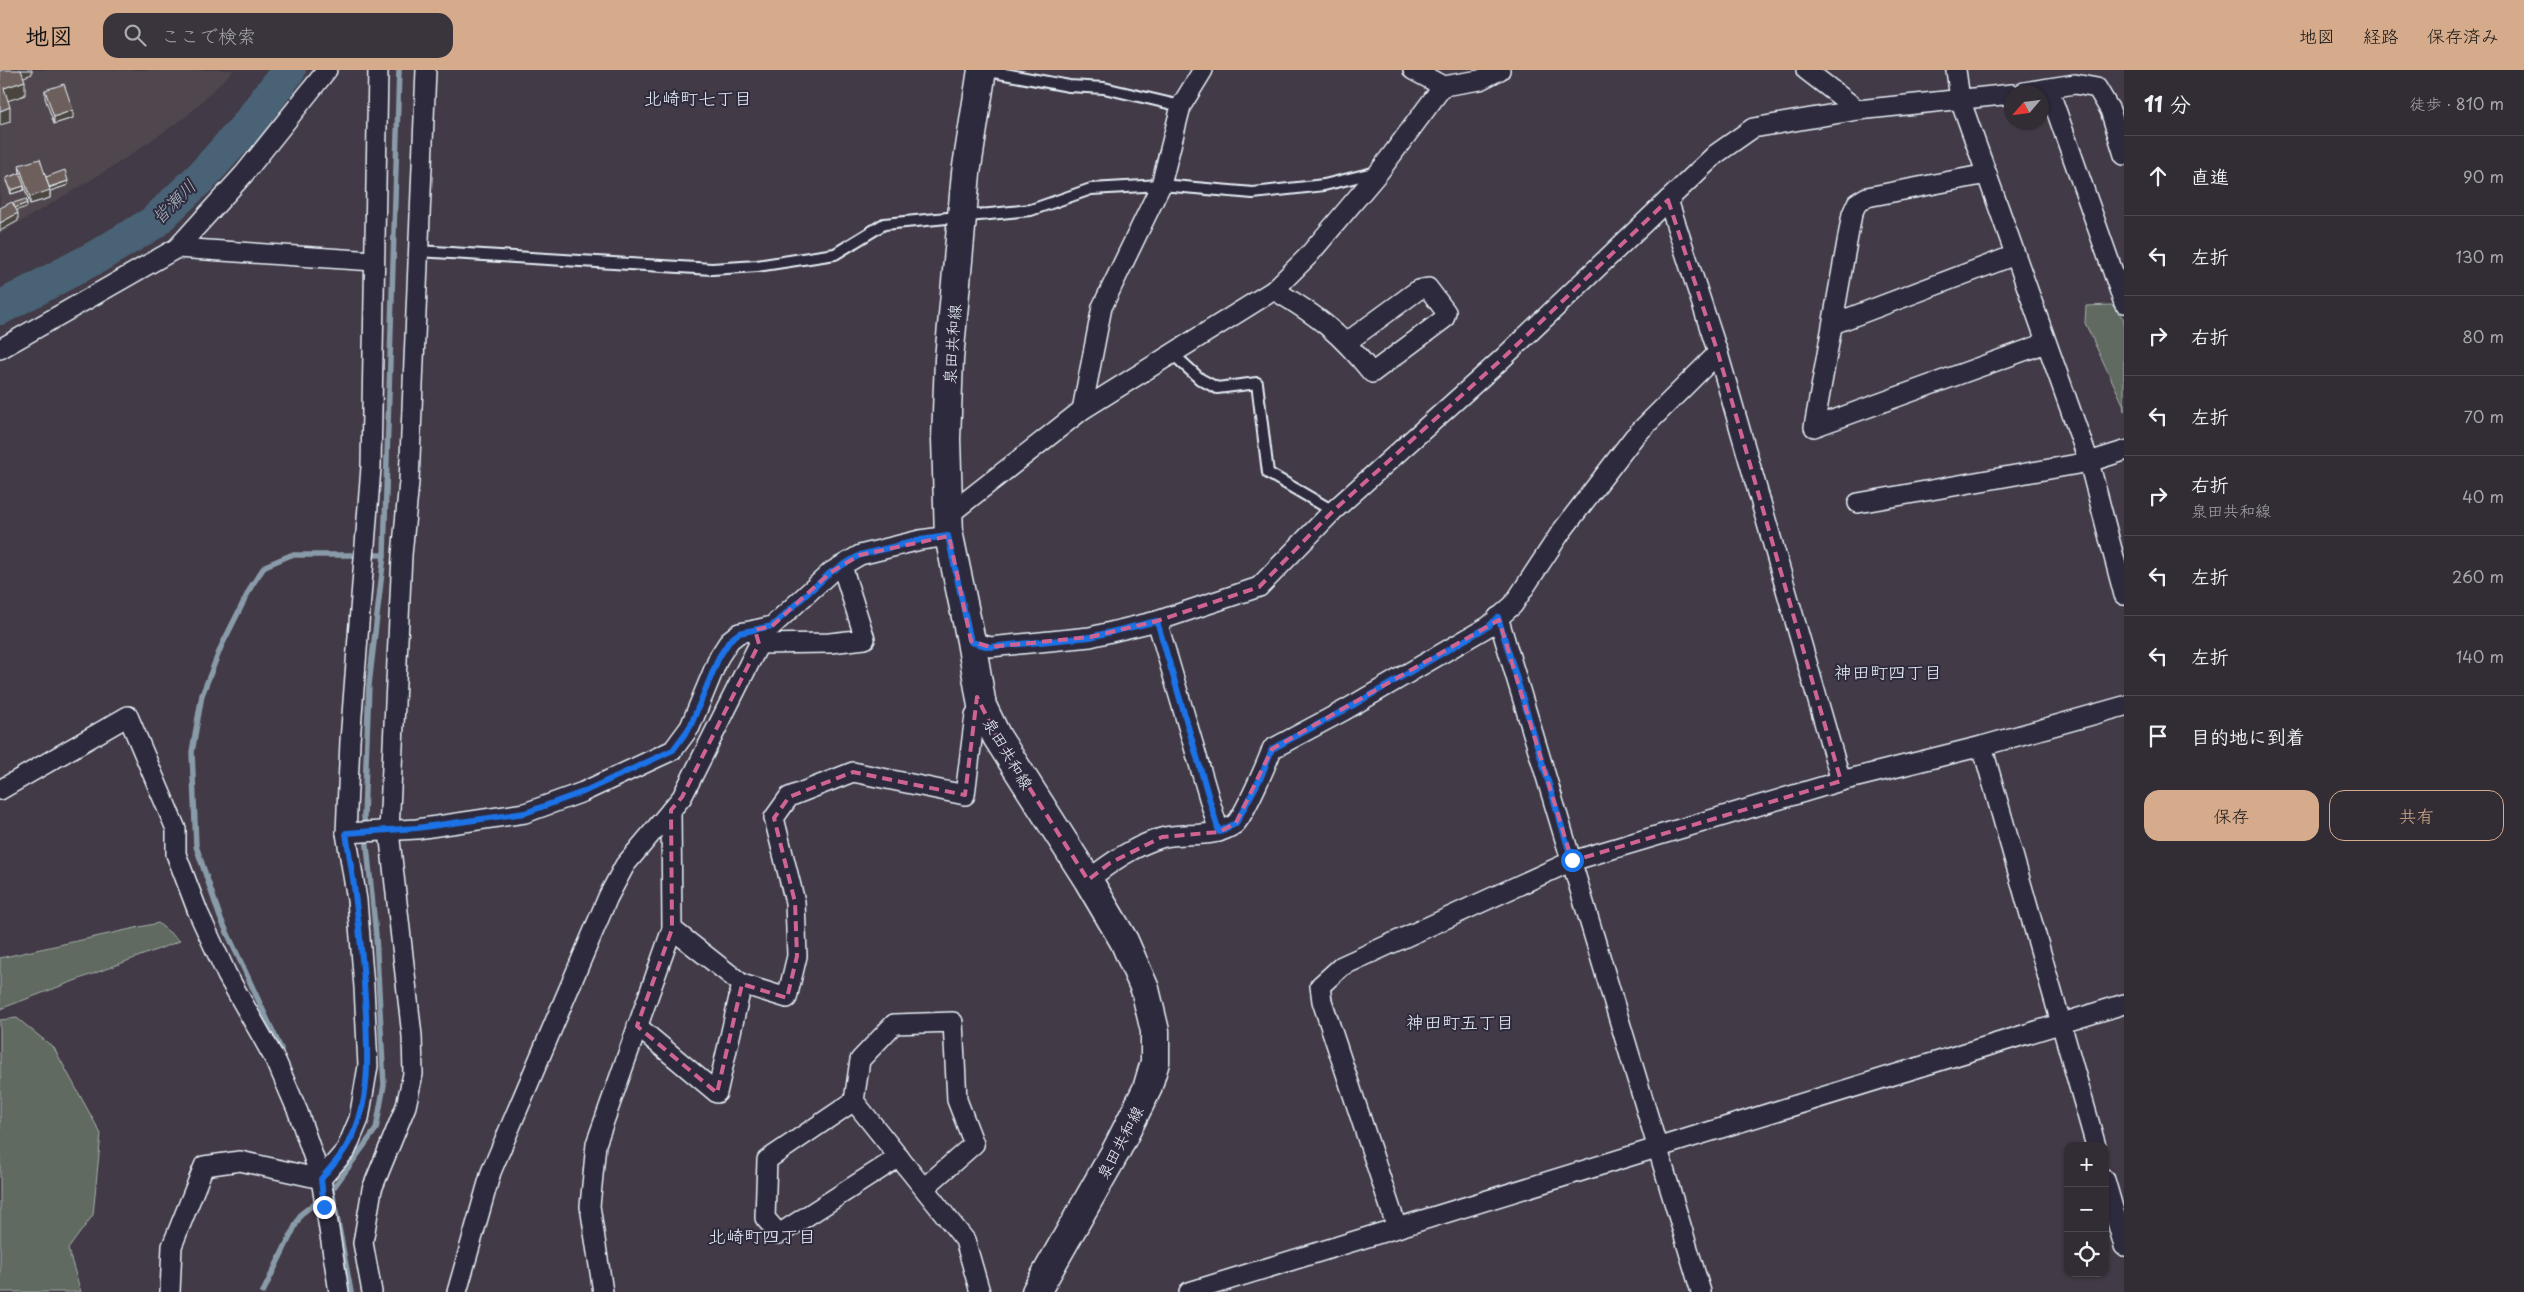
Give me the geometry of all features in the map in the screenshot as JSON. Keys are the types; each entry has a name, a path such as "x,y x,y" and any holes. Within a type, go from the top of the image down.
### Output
{"main road":[{"name":"泉田共和線","path":"983,70 962,216 948,359 946,439 947,526 982,706 997,737 1088,880 1124,942 1145,989 1155,1032 1155,1062 1147,1089 1117,1149 1036,1292"}],"street":[{"path":"0,349 177,248 244,174 328,70"},
{"path":"321,1179 346,1150 359,1119 368,1066 352,832 350,742 371,467 378,70"},
{"path":"372,1292 363,1243 372,1188 406,1106 413,1074 412,1036 389,831 401,575 409,482 426,70"},
{"path":"1082,410 1102,307 1161,185 1181,106 1203,70"},
{"path":"1413,70 1443,86 1480,80 1500,70"},
{"path":"1806,70 1858,110"},
{"path":"1956,70 1960,99 2089,462 2124,595"},
{"path":"2124,155 2110,110 2097,88 2075,84 2049,90 2124,303"},
{"path":"457,1292 491,1172 608,897 625,864 682,797 757,637 772,626 831,572 860,555 920,540 947,526 1082,410 1274,290 1308,256 1379,172 1443,86"},
{"path":"971,642 990,647 1090,637 1157,621 1259,586 1333,511 1502,359 1716,154 1754,128 1858,110 2004,95"},
{"path":"1987,174 1867,197 1857,203 1852,214 1814,427 2046,342"},
{"path":"1668,200 1718,353 1841,781"},
{"path":"177,248 374,261"},
{"path":"1833,324 2016,256"},
{"path":"1274,290 1316,315 1347,342 1372,373 1444,320 1446,312 1428,288 1418,290 1347,342"},
{"path":"1088,880 1110,863 1162,837 1219,832 1236,823 1261,777 1272,749 1345,710 1489,626 1513,605 1561,532 1634,437 1718,353"},
{"path":"1858,503 2089,462 2124,451"},
{"path":"352,832 389,831 525,813 583,792 673,750 690,727 719,657 730,640 739,633 757,637 830,643 865,638 842,566"},
{"path":"1498,617 1701,1292"},
{"path":"1157,621 1219,832"},
{"path":"672,929 742,984 787,998 797,956 795,902 774,818 789,797 853,772 966,794 974,715 982,706"},
{"path":"1397,1228 1322,1001 1320,986 1342,966 1572,860 1841,781 1982,746 2124,706"},
{"path":"0,790 128,716 176,830 176,854 198,912 227,975 277,1063 298,1112 321,1179 339,1292"},
{"path":"1982,746 2095,1142"},
{"path":"603,1292 590,1206 596,1144 672,929 671,810"},
{"path":"637,1026 717,1093 742,984"},
{"path":"1189,1292 2124,1004"},
{"path":"924,1188 974,1144 957,1100 952,1022 894,1024 860,1060 854,1101 965,1240 980,1292"},
{"path":"854,1101 767,1160 765,1218 779,1234 899,1157"},
{"path":"170,1292 172,1246 204,1166 240,1161 321,1179"},
{"path":"2107,1187 2124,1246"}],"lane":[{"path":"983,70 1069,86 1104,88 1181,106"},
{"path":"418,251 712,269 757,266 835,254 884,224 1031,210 1091,189 1161,185 1253,193 1324,184 1379,172"},
{"path":"1174,354 1200,379 1217,388 1257,383 1268,473 1333,511"}],"highlighted area":[{"path":"1668,200 1718,353 1841,781 1572,861 1499,620 1272,749 1236,823 1219,832 1162,837 1110,863 1088,880 997,737 977,697 965,795 853,772 789,797 774,818 795,902 797,956 787,998 742,984 717,1093 637,1026 672,929 671,810 682,797 759,644 755,630 772,626 831,572 860,555 949,536 971,641 990,647 1090,637 1157,621 1259,587 1333,511 1502,359"}],"shaded area":[{"path":"0,70 234,70 187,116 111,168 0,234"},
{"path":"2112,305 2124,319 2124,411 2123,404 2085,323 2086,306"},
{"path":"158,923 180,941 0,1009 0,958"},
{"path":"17,1018 54,1048 101,1134 93,1215 68,1249 81,1292 0,1292 0,1020"}],"building":[{"path":"0,70 21,70 25,81 4,88 10,107 0,111"},
{"path":"64,84 73,110 54,117 45,90"},
{"path":"40,159 50,190 30,197 19,165"},
{"path":"65,170 68,181 49,187 46,177"},
{"path":"20,173 24,186 11,190 6,178"},
{"path":"26,199 27,203 15,208 13,203"},
{"path":"12,202 18,213 0,223 0,208"}],"waterway":[{"name":"皆瀬川","path":"0,308 98,256 153,223 201,177 246,127 289,70"},
{"path":"263,1292 301,1214 332,1190 376,1129 384,1085 376,936 364,816 369,685 384,555 399,70"},
{"path":"281,1049 220,917 196,846 192,752 202,695 221,647 252,585 265,566 291,555 384,555"},
{"path":"332,1190 351,1292"}],"district":[{"name":"北崎町七丁目","path":"698,97"},
{"name":"神田町四丁目","path":"1888,671"},
{"name":"神田町五丁目","path":"1460,1021"},
{"name":"北崎町四丁目","path":"762,1235"}],"route":[{"path":"324,1207 321,1179 346,1150 359,1119 368,1066 357,900 346,833 417,828 525,813 583,792 673,750 684,738 690,727 719,657 730,640 739,633 772,626 831,572 860,555 920,540 948,536 971,642 990,647 1090,637 1157,621 1219,832 1236,823 1261,777 1272,749 1345,710 1489,626 1498,617 1572,860"}]}
